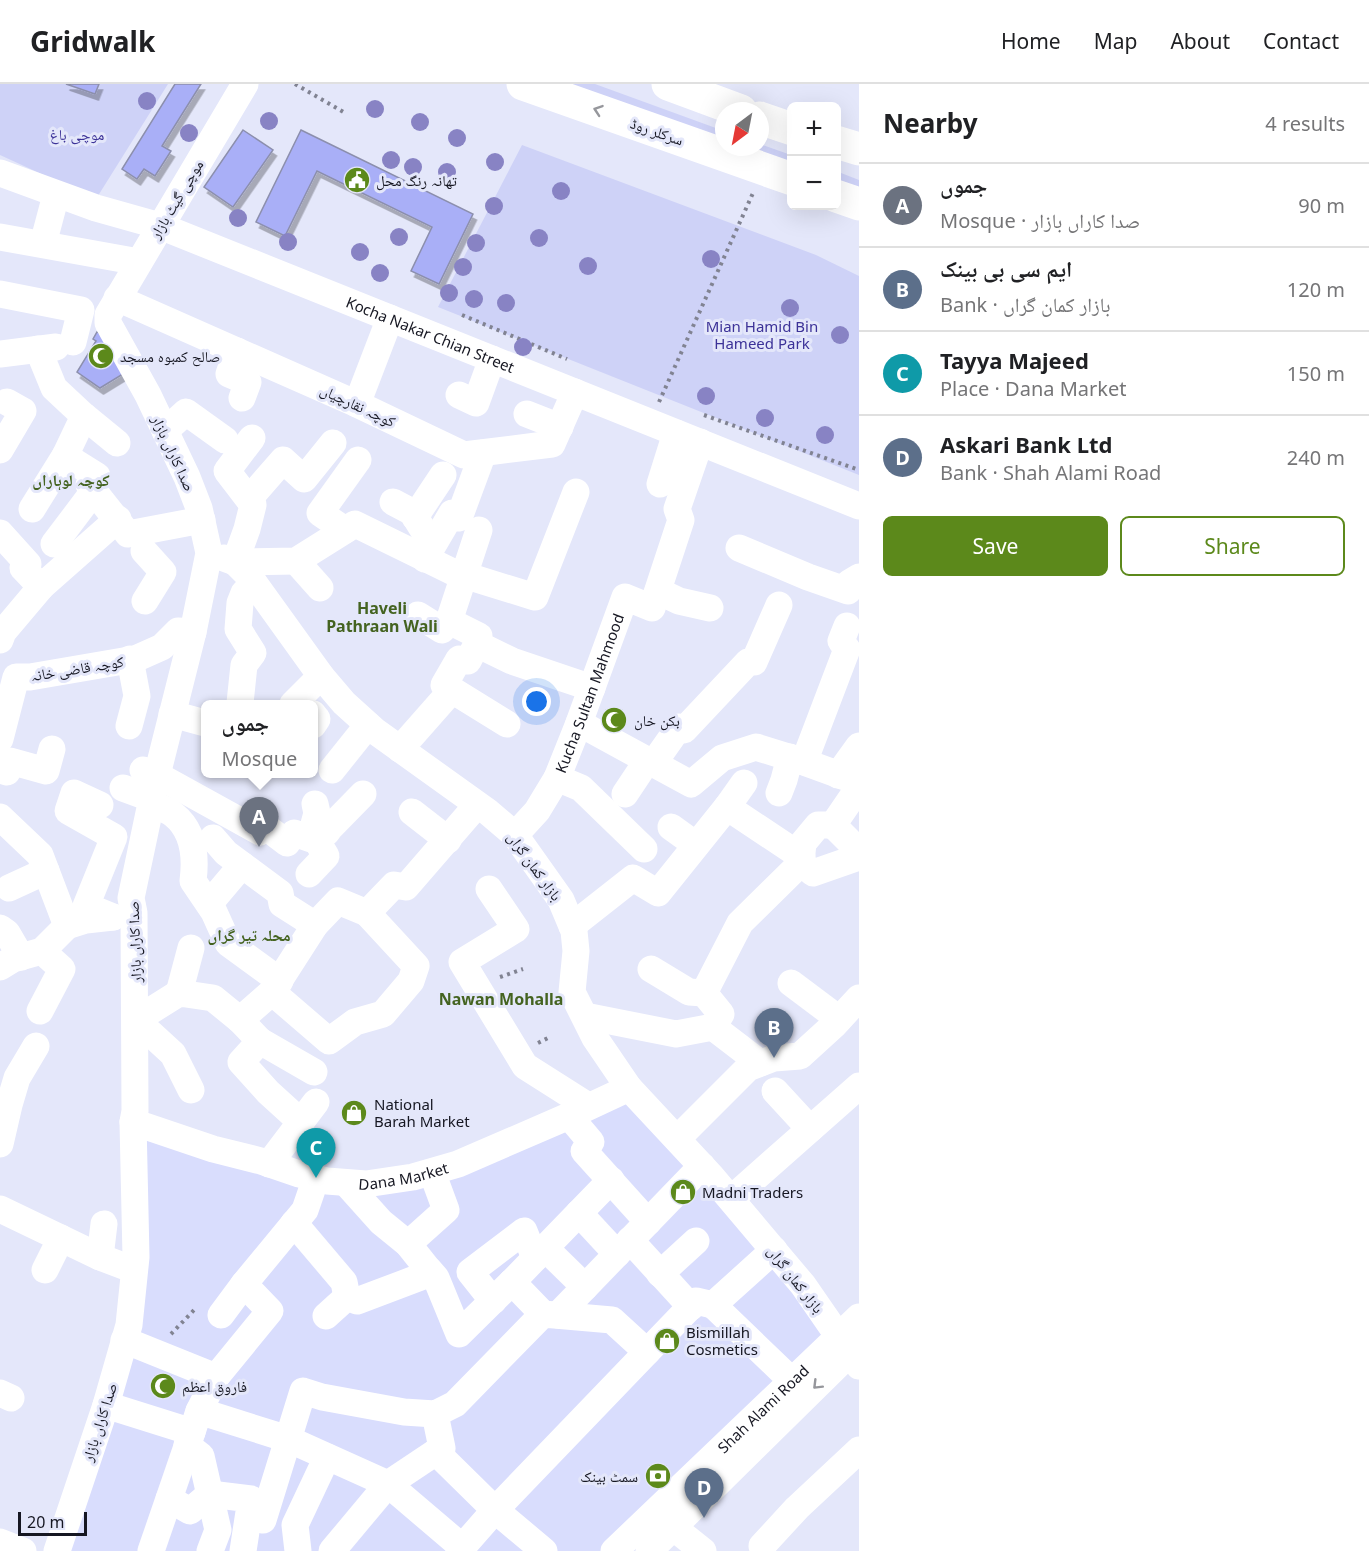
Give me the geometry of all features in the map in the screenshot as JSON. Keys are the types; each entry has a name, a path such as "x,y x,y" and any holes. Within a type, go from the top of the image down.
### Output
{"main road":[{"name":"سرکلر روڈ","path":"523,84 787,177"},
{"path":"668,84 717,102"},
{"path":"769,121 787,127"},
{"path":"841,143 859,149"},
{"path":"841,197 859,204"}],"street":[{"name":"موچی گیٹ بازار","path":"111,312 245,84"},
{"name":"Kocha Nakar Chian Street","path":"0,173 56,195 160,226 859,506"},
{"path":"43,244 56,195"},
{"path":"0,237 139,262"},
{"path":"0,294 81,310 73,342"},
{"path":"0,354 61,347 73,342 111,312"},
{"name":"کوچہ نقارچیاں","path":"111,312 237,351 357,404 464,456 552,444 574,392"},
{"name":"صدا کاراں بازار","path":"57,1551 106,1405 129,1325 136,1257 133,1122 136,1020 124,915 131,898 151,787 193,632 209,553 187,477 111,312"},
{"path":"357,404 390,318"},
{"path":"38,349 54,388 112,439 83,475 54,544"},
{"path":"237,351 229,374 248,382 242,398"},
{"path":"459,395 476,403 492,359"},
{"path":"4,403 33,397 54,388"},
{"path":"0,450 23,411 4,403"},
{"path":"165,431 186,412 225,440"},
{"path":"528,414 560,427"},
{"path":"84,416 83,475 130,542 162,572 145,601"},
{"path":"660,484 688,437"},
{"path":"688,437 677,509 681,520 658,591 679,601 710,608"},
{"path":"235,562 253,504 227,471 252,438"},
{"path":"249,499 284,460 304,479 333,443"},
{"path":"430,550 452,513 459,518 483,453"},
{"path":"345,530 320,513 358,460"},
{"path":"32,509 83,475"},
{"path":"415,517 443,475"},
{"path":"209,553 235,562 296,561 355,524 430,550 451,571 535,597 576,492"},
{"path":"393,502 412,512 425,533 430,550"},
{"path":"4,626 41,587 130,542 201,520"},
{"path":"418,615 442,630 449,621 479,530"},
{"path":"0,534 28,564 23,568 41,587"},
{"path":"739,548 808,577 849,601 841,641 847,649 779,793"},
{"path":"296,561 320,588"},
{"name":"بازار کمان گراں","path":"235,562 254,583 321,676 344,703 368,725 488,812 515,835 561,900 572,926 576,951 572,992 595,1038 629,1088 731,1199 803,1285 852,1349"},
{"path":"240,700 244,665 253,652 238,629 240,603 244,593 254,583"},
{"name":"Kucha Sultan Mahmood","path":"515,835 537,812 557,778 625,597 652,608 658,591"},
{"path":"625,794 679,727 684,730 748,662 754,662 778,605"},
{"path":"449,621 479,636 468,661 459,659 444,685 507,724"},
{"name":"کوچہ قاضی خانہ","path":"1,734 16,676 30,677 99,656 130,659 162,647 178,631 193,632"},
{"path":"477,644 512,661 592,688"},
{"path":"129,726 137,696 130,659"},
{"path":"306,700 321,676"},
{"path":"400,749 452,690"},
{"path":"172,714 201,722"},
{"path":"579,723 691,784 722,758 756,747 797,759 854,788"},
{"path":"332,770 368,725"},
{"path":"833,825 854,788 859,746"},
{"path":"0,770 6,772 10,761 46,771 52,748"},
{"path":"557,778 581,788 644,849"},
{"path":"572,926 633,878 658,893 744,783"},
{"path":"151,787 187,830 193,843 195,868 193,881 214,912 228,944 276,987 314,1028 330,1041 355,1022 383,1014 411,981 416,966 367,913 338,901 309,874"},
{"path":"123,788 151,787 260,832 266,827 287,843 294,833 322,836"},
{"path":"100,805 74,794 68,811 114,837 86,906 124,915"},
{"path":"322,836 363,794"},
{"path":"315,804 318,813 314,824 322,836 326,856 294,891 281,886 280,893 282,903 315,925"},
{"path":"367,913 394,885 406,887 477,805"},
{"path":"727,807 801,860 813,873 859,857"},
{"path":"412,812 448,840"},
{"path":"0,817 40,855 67,926"},
{"path":"697,992 740,923 801,860 803,843 818,825 833,825 859,851"},
{"path":"671,827 696,845"},
{"path":"213,838 226,854 280,893"},
{"path":"209,904 242,866"},
{"path":"9,888 46,871"},
{"path":"489,889 516,929 462,962 525,1066 579,1111 591,1142 584,1151 610,1180 632,1239 660,1274 792,1380"},
{"path":"240,1020 276,987 315,925 338,901"},
{"path":"21,958 67,926 86,920 124,915"},
{"path":"0,928 7,933 21,958 62,969 40,1011"},
{"path":"179,993 191,948"},
{"path":"585,1016 676,1034 706,1024 721,1014 697,992 651,969"},
{"path":"791,983 839,1019"},
{"path":"191,1090 173,1054 136,1020 179,993 213,998 240,1020 260,1041 290,1057 302,1098 269,1164"},
{"path":"677,1139 748,1068 774,1058 800,1056 859,998"},
{"path":"706,1024 760,1063"},
{"path":"290,1057 314,1028"},
{"path":"260,1041 241,1062 302,1098"},
{"path":"0,1144 17,1078 36,1046"},
{"path":"731,1199 859,1086"},
{"name":"Dana Market","path":"133,1122 213,1149 316,1178 366,1184 413,1177 458,1164 629,1088"},
{"path":"775,1091 810,1129"},
{"path":"263,1520 303,1391 322,1397 404,1412 435,1414 454,1404 550,1314 585,1287 702,1166"},
{"path":"408,1244 446,1210 432,1172"},
{"path":"151,1551 193,1429 216,1377 270,1311 232,1300 305,1210 316,1178"},
{"path":"346,1183 381,1222 408,1244 436,1278 459,1334 610,1180"},
{"path":"579,1213 632,1239"},
{"path":"8,1221 61,1238 134,1270"},
{"path":"294,1223 344,1282 347,1297"},
{"path":"100,1257 104,1224"},
{"path":"493,1301 470,1272 524,1231 540,1253 585,1287"},
{"path":"45,1270 61,1238"},
{"path":"660,1274 696,1241"},
{"path":"106,1405 193,1429 288,1439 388,1484 461,1549 495,1510 647,1352 700,1304 774,1250"},
{"path":"347,1297 357,1300 431,1273 429,1270"},
{"path":"512,1282 550,1314 612,1320 647,1352"},
{"path":"326,1316 347,1297"},
{"name":"Shah Alami Road","path":"614,1551 664,1520 852,1349 859,1317"},
{"path":"124,1340 216,1377"},
{"name":"Shah Alami Road","path":"649,1551 664,1520 792,1380 852,1349"},
{"path":"332,1551 388,1484 442,1448 435,1414"},
{"path":"193,1429 218,1530 210,1551"},
{"path":"762,1546 797,1508 859,1450"},
{"path":"436,1452 495,1510 544,1551"},
{"path":"298,1551 295,1524 327,1456"},
{"path":"169,1499 190,1511 210,1494 251,1499 243,1551"},
{"path":"664,1520 703,1551"},
{"path":"0,1542 23,1551"}],"path":[{"path":"295,84 345,113"},
{"path":"671,403 659,401 743,215"},
{"path":"462,315 572,362"},
{"path":"693,411 859,470"},
{"path":"154,1352 206,1297 232,1300"}],"shaded area":[{"path":"629,1088 838,1336 615,1551 57,1551 129,1325 133,1122 366,1184"}],"green space":[{"name":"موچی باغ","path":"0,84 168,84 96,199 0,155"},
{"path":"558,84 595,84 715,128 715,141"},
{"name":"Mian Hamid Bin Hameed Park","path":"522,145 816,255 859,276 859,475 438,307"},
{"path":"769,147 787,154 787,168 756,156 769,156"},
{"path":"841,173 859,180 859,193 841,186"}],"building":[{"path":"66,84 99,84 95,94"},
{"path":"175,84 201,84 162,146 171,151 155,176 144,169 137,179 122,169"},
{"path":"243,130 273,150 233,207 204,187"},
{"path":"301,130 473,214 439,284 411,271 432,227 317,171 285,236 256,222"},
{"name":"صالح کمبوہ مسجد","path":"97,332 106,335 123,374 100,388 77,372 96,341 93,339"}],"place":[{"name":"تھانہ رنگ محل","path":"357,180"},
{"name":"صالح کمبوہ مسجد","path":"101,356"},
{"name":"بکن خان","path":"614,720"},
{"name":"جموں","path":"259,847"},
{"name":"ایم سی بی بینک","path":"774,1058"},
{"name":"National Barah Market","path":"354,1113"},
{"name":"Tayya Majeed","path":"316,1178"},
{"name":"Madni Traders","path":"683,1192"},
{"name":"Bismillah Cosmetics","path":"667,1341"},
{"name":"فاروق اعظم","path":"163,1386"},
{"name":"سمٹ بینک","path":"658,1476"},
{"name":"Askari Bank Ltd","path":"704,1518"}],"district":[{"name":"کوچہ لوہاراں","path":"71,480"},
{"name":"Haveli Pathraan Wali","path":"382,617"},
{"name":"محلہ تیر گراں","path":"249,935"},
{"name":"Nawan Mohalla","path":"501,999"}]}
